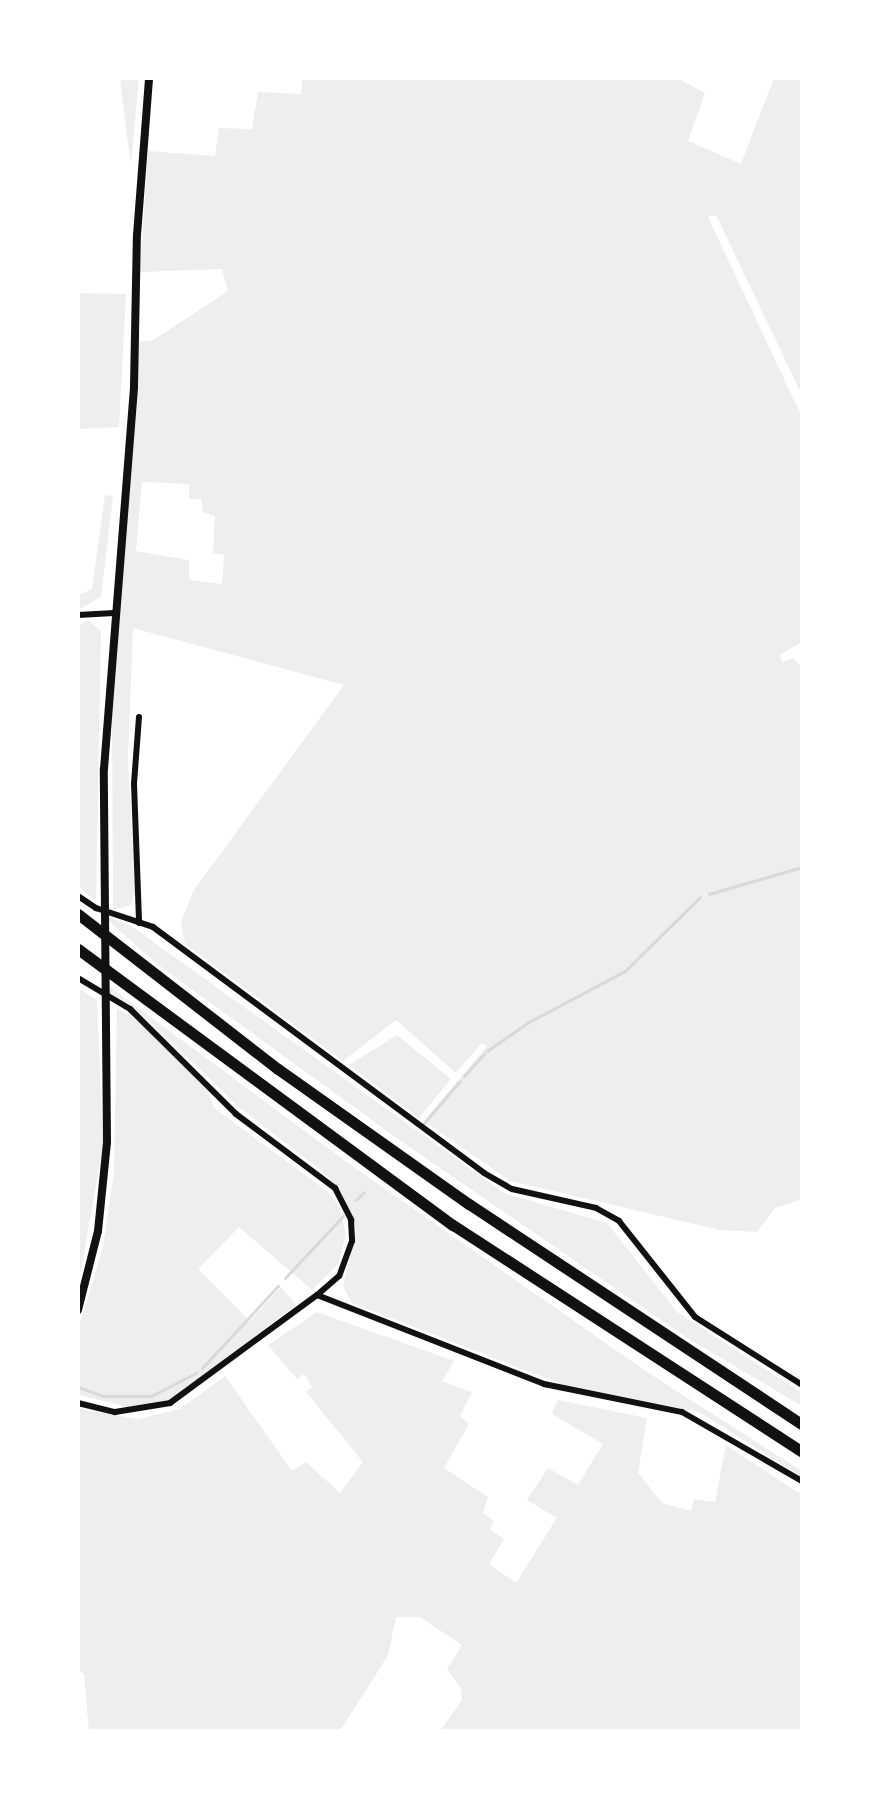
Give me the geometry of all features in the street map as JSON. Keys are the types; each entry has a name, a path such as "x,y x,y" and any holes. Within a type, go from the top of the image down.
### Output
{"highway":[{"path":"78,914 278,1069 456,1195 802,1424"},
{"path":"78,949 453,1225 802,1452"}],"street":[{"path":"78,1310 103,1189 106,1016 104,769 134,387 137,235 149,78"},
{"path":"78,615 114,613"},
{"path":"139,717 134,784 139,923"},
{"path":"78,896 153,927 484,1173 512,1189 586,1205 619,1221 695,1317 802,1385"},
{"path":"78,978 130,1009 236,1114 335,1188 351,1220 352,1241 339,1276 170,1403 115,1412 78,1403"},
{"path":"317,1295 544,1384 682,1412 802,1481"}],"shaded area":[{"path":"120,78 139,78 131,164 126,129"},
{"path":"303,78 677,78 705,93 688,141 741,164 774,78 802,78 802,395 716,215 708,217 802,417 802,642 780,655 782,662 792,658 802,667 802,1199 775,1208 757,1232 720,1230 510,1181 424,1121 487,1046 481,1044 456,1073 396,1020 343,1061 185,944 181,922 194,890 344,685 133,628 128,757 135,892 131,905 113,910 112,699 138,316 140,341 152,341 228,291 222,269 140,272 148,151 215,156 219,128 252,129 258,92 301,94","holes":["142,482 189,484 189,499 201,499 203,512 215,516 213,553 224,555 222,584 189,580 189,560 136,551"]},
{"path":"78,293 126,294 119,427 78,429"},
{"path":"105,495 113,496 101,597 78,610 78,595 92,589"},
{"path":"88,620 101,631 96,901 78,886 78,626"},
{"path":"101,914 131,926 504,1193 607,1223 677,1312 802,1393 802,1406 686,1337 405,1144 157,964"},
{"path":"102,981 348,1163 650,1374 802,1471 802,1477 699,1412 571,1388 352,1303 343,1286 356,1230 341,1192 327,1175 240,1108 143,1015 102,988"},
{"path":"78,988 97,1000 103,1146 78,1287"},
{"path":"117,1008 137,1020 208,1091 214,1108 327,1191 339,1206 346,1234 338,1264 312,1290 239,1227 198,1269 250,1321 281,1287 296,1305 173,1399 128,1407 78,1395 78,1330 103,1247 114,1172"},
{"path":"397,1035 451,1079 419,1118 349,1065"},
{"path":"317,1312 454,1361 442,1381 472,1392 460,1416 469,1424 444,1468 488,1497 483,1513 494,1521 490,1530 504,1539 489,1564 516,1583 557,1518 527,1500 548,1468 578,1485 603,1444 552,1414 558,1400 647,1418 638,1473 662,1503 691,1511 694,1499 715,1502 726,1445 802,1495 802,1731 440,1731 462,1700 461,1688 447,1669 462,1645 420,1617 396,1617 388,1655 340,1731 89,1731 84,1674 78,1671 78,1409 138,1419 180,1409 225,1376 292,1471 306,1462 340,1493 363,1462 306,1392 312,1387 304,1374 297,1379 268,1345"}],"waterway":[{"path":"709,894 802,867"},
{"path":"487,1051 527,1023 625,971 700,897"},
{"path":"464,1076 484,1054"},
{"path":"424,1123 460,1081"},
{"path":"356,1200 364,1192"},
{"path":"285,1278 343,1216"},
{"path":"202,1368 278,1286"},
{"path":"78,1387 103,1396 151,1396 196,1373"}]}
